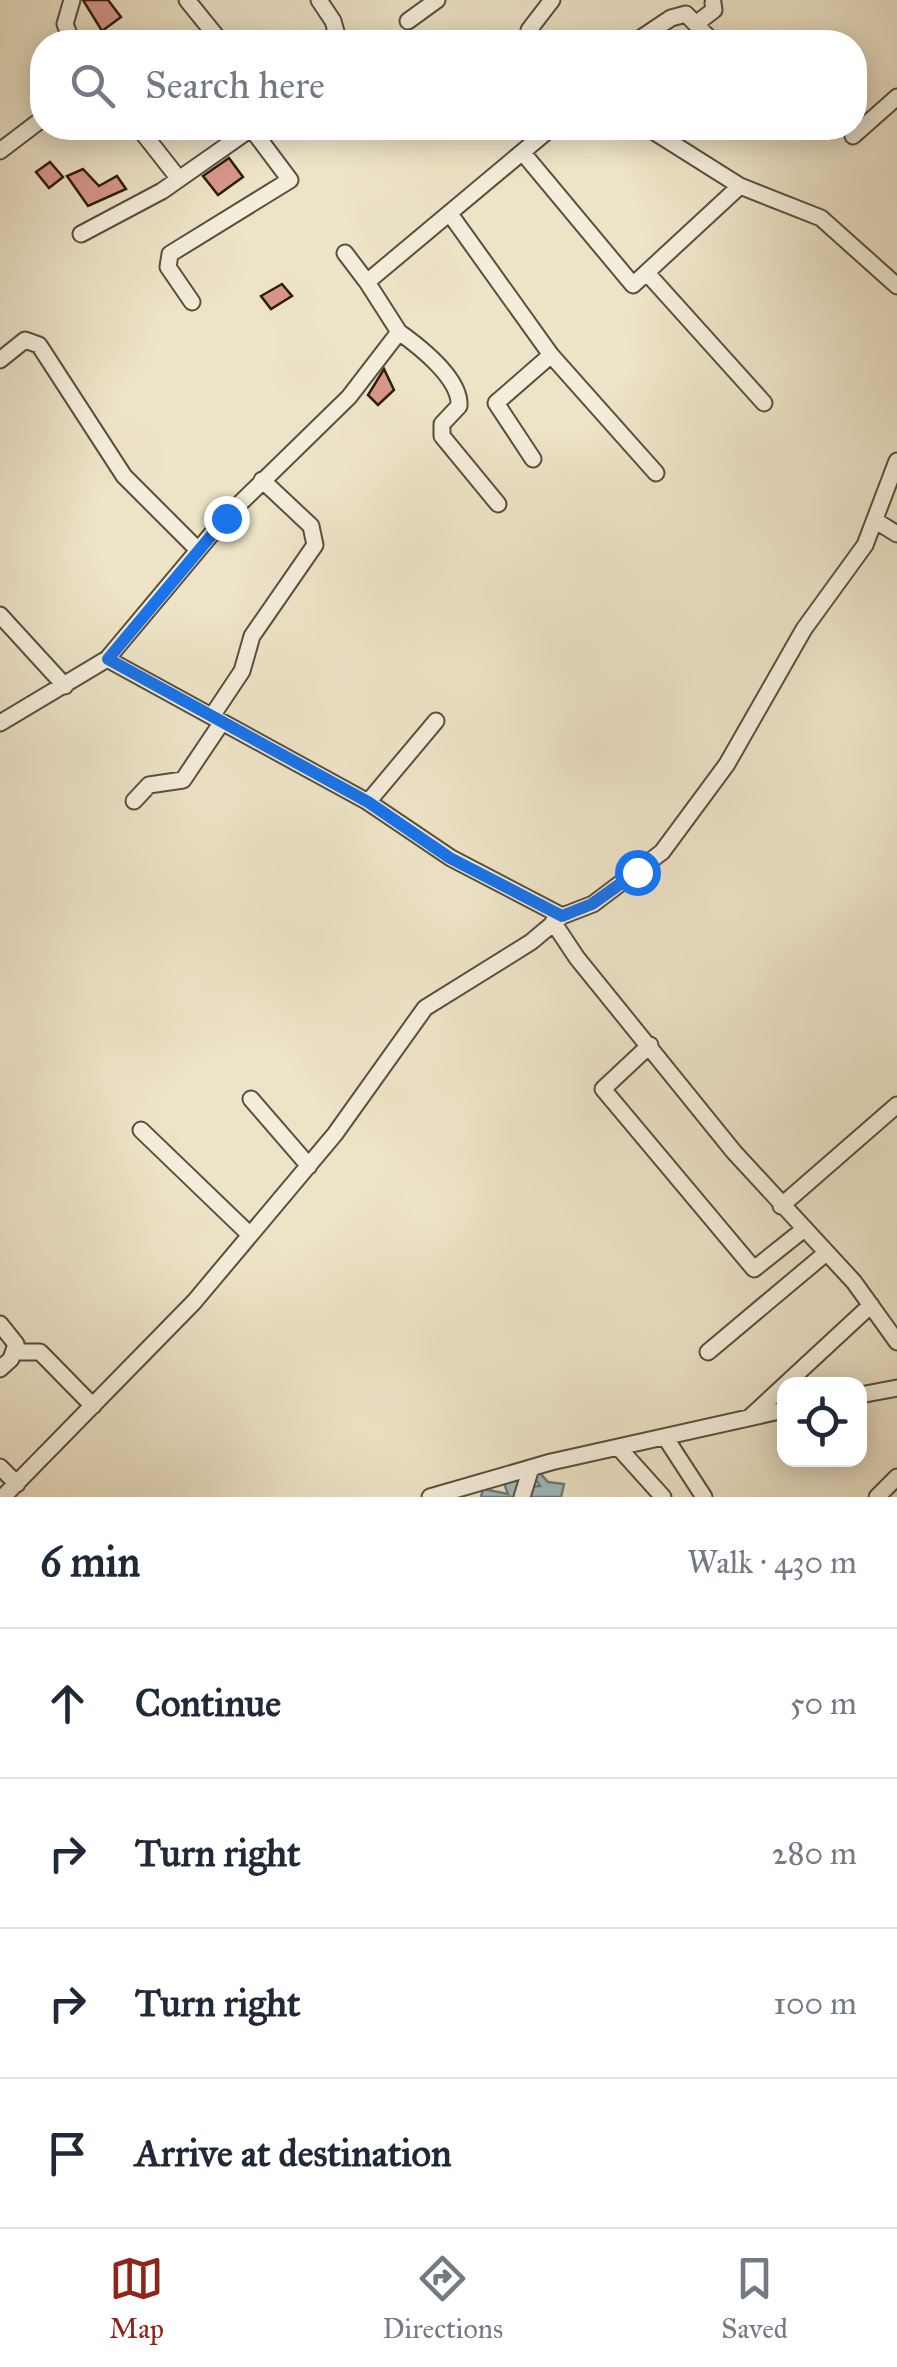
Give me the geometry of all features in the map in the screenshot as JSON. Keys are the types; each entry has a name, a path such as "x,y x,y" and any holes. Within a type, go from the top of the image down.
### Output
{"street":[{"path":"67,30 65,24 72,0"},
{"path":"187,0 211,30"},
{"path":"319,0 335,30"},
{"path":"408,21 437,0"},
{"path":"529,30 552,0"},
{"path":"696,23 714,10 714,3"},
{"path":"654,30 678,14 686,14 702,30"},
{"path":"867,125 897,98"},
{"path":"0,151 30,128"},
{"path":"148,140 179,179"},
{"path":"81,234 179,179 235,140"},
{"path":"192,302 168,267 170,254 290,180 261,140"},
{"path":"367,282 537,140"},
{"path":"667,140 740,186 821,218 897,286"},
{"path":"522,153 634,284 740,186"},
{"path":"450,214 551,355 656,473"},
{"path":"345,253 399,332 426,353 459,396 459,406 442,424 442,436 498,504"},
{"path":"647,273 764,402"},
{"path":"0,724 108,659 262,480 349,398 399,332"},
{"path":"0,360 24,340 38,345 124,476 198,550"},
{"path":"533,458 496,403 551,355"},
{"path":"3,1497 194,1302 309,1166 425,1008 521,949 558,919 592,904 662,852 727,764 804,629 865,546 897,460"},
{"path":"134,801 150,785 174,784 189,775 242,671 252,636 316,545 311,526 262,480"},
{"path":"876,522 897,534"},
{"path":"0,614 65,686"},
{"path":"108,659 368,802 450,858 558,919 577,958 897,1342"},
{"path":"368,802 436,721"},
{"path":"650,1046 603,1089 708,1218 754,1269 803,1230"},
{"path":"251,1099 309,1166"},
{"path":"781,1206 897,1104"},
{"path":"141,1130 250,1235"},
{"path":"708,1352 826,1253"},
{"path":"749,1418 870,1305"},
{"path":"0,1324 16,1344 16,1352 0,1370"},
{"path":"16,1352 40,1352 93,1406"},
{"path":"867,1394 897,1388"},
{"path":"430,1497 531,1468 777,1412"},
{"path":"665,1437 704,1497"},
{"path":"618,1448 663,1497"},
{"path":"0,1467 17,1484"},
{"path":"522,1497 531,1468"},
{"path":"876,1497 897,1478"}],"water":[{"path":"539,1472 548,1482 564,1484 561,1497 481,1497 483,1489 508,1494 504,1483 517,1476 527,1495 528,1487 540,1486 533,1476"}],"building":[{"path":"83,0 108,0 121,17 101,30"},
{"path":"229,158 243,177 218,195 203,176"},
{"path":"50,162 63,177 49,188 36,172"},
{"path":"83,169 99,186 117,176 126,189 88,206 67,176"},
{"path":"282,284 292,296 271,309 261,296"},
{"path":"384,369 394,390 378,405 368,395"}],"route":[{"path":"226,518 108,659 368,802 450,858 562,916 592,904 637,872"}]}
